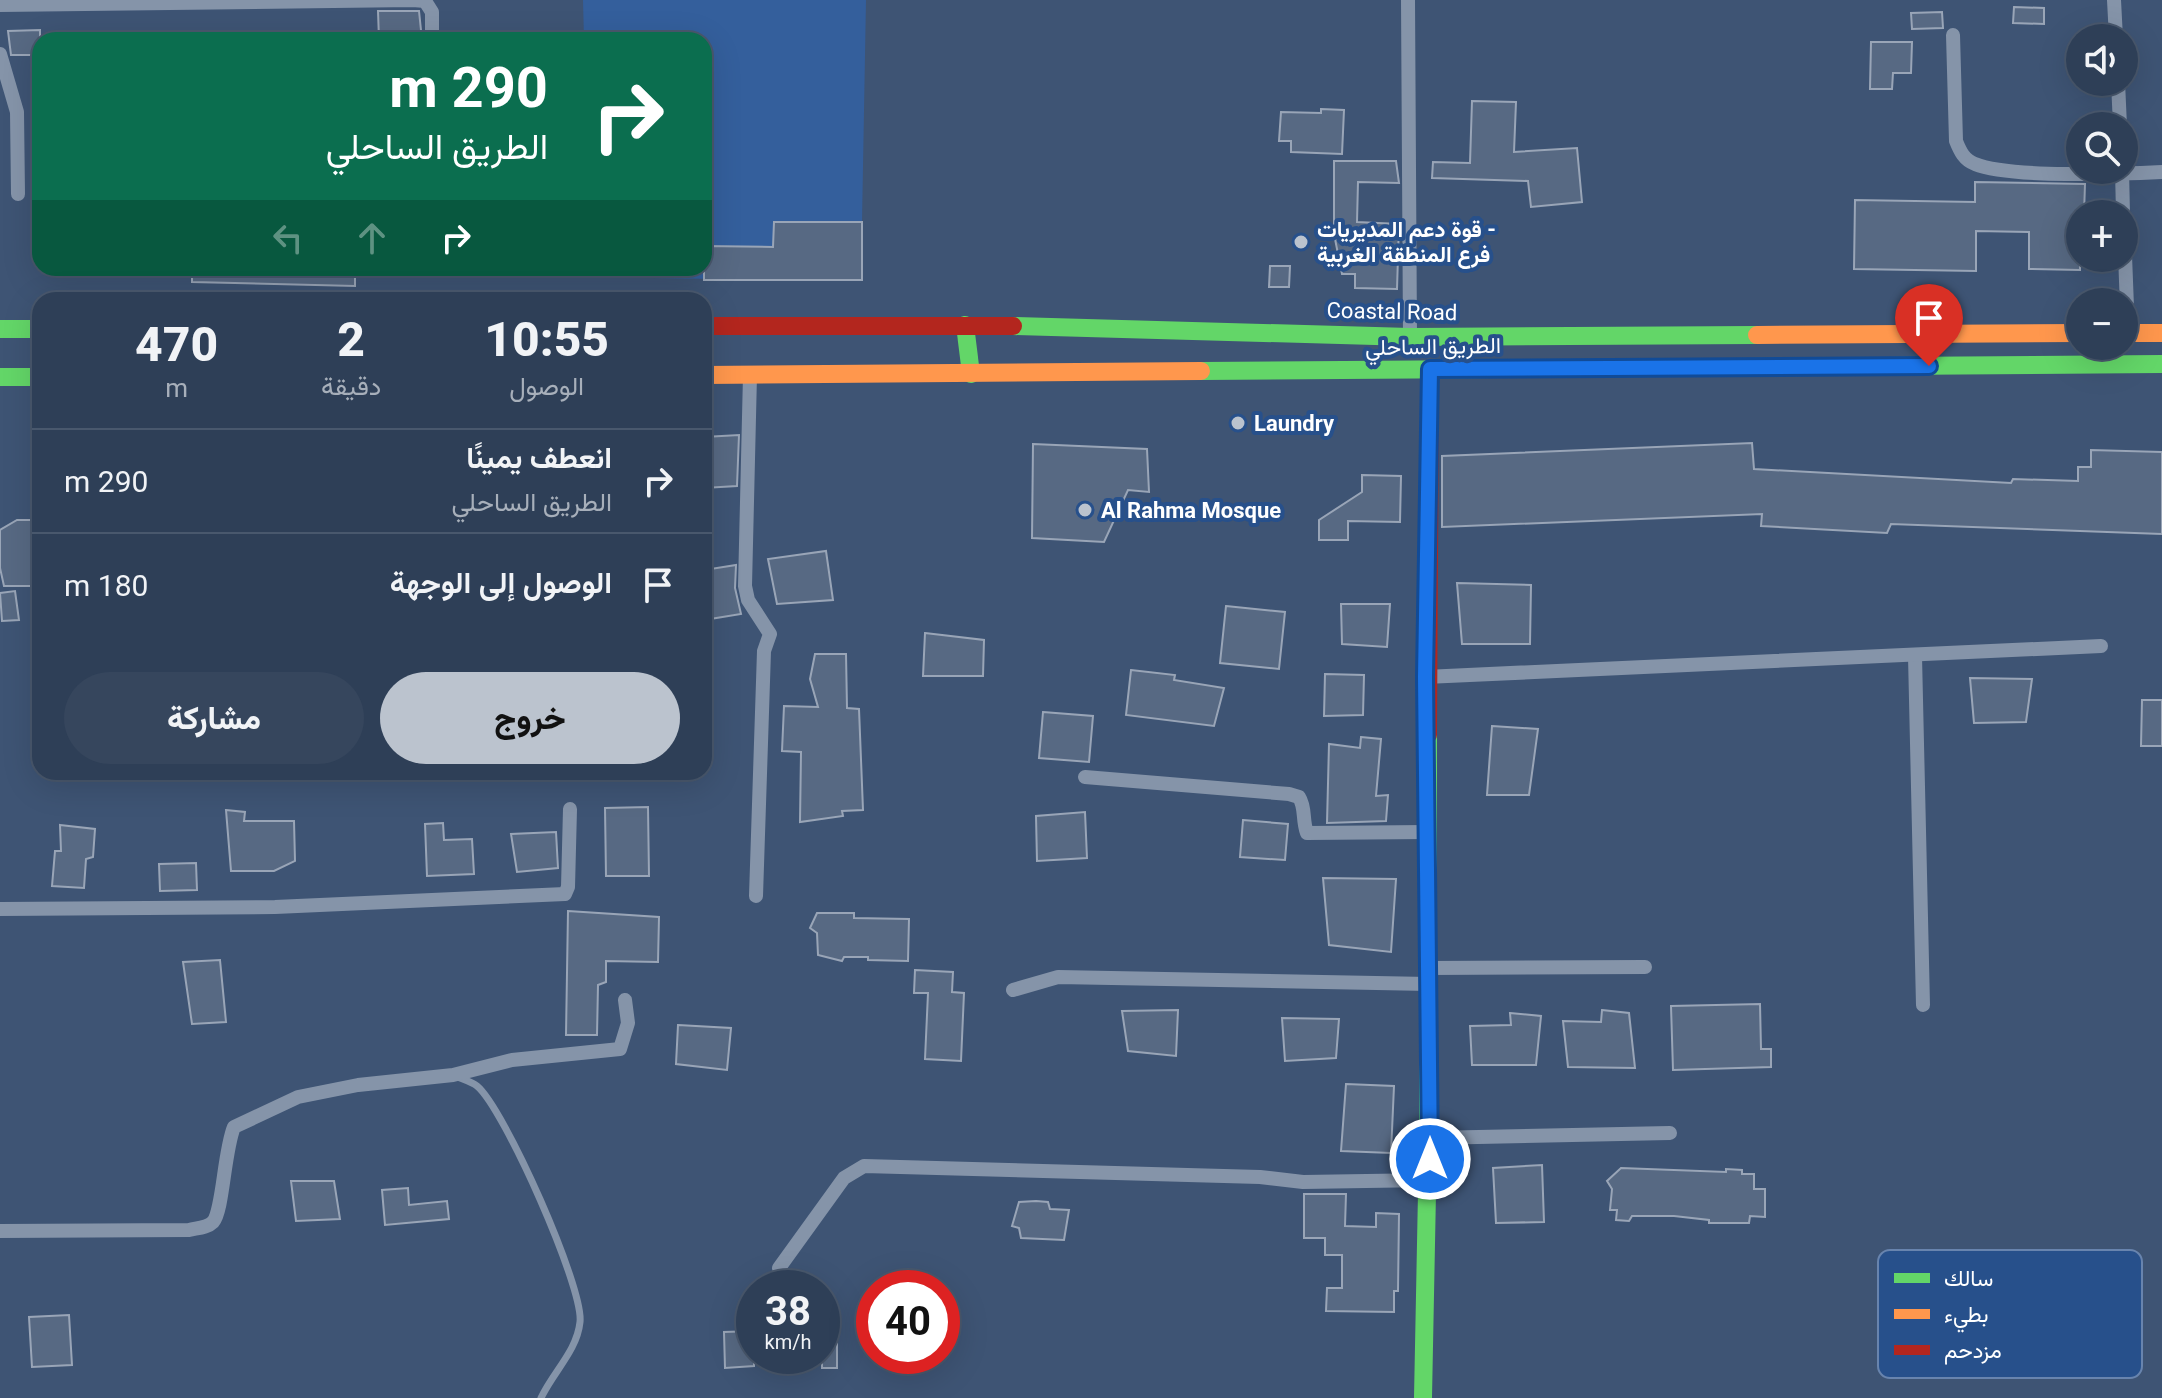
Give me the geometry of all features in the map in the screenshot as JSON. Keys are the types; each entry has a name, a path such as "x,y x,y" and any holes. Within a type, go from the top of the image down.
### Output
{"main road":[{"name":"Coastal Road","path":"712,326 965,325 1410,337 2066,333"},
{"path":"965,325 971,374"},
{"path":"0,329 32,329"},
{"path":"2138,333 2162,333"},
{"name":"الطريق الساحلي","path":"712,375 2162,364"},
{"path":"1423,1398 1430,1180 1425,677 1430,369"},
{"path":"0,377 32,377"}],"street":[{"path":"1408,0 1410,337"},
{"path":"2114,0 2115,24"},
{"path":"0,5 82,1 425,1 432,12 432,32"},
{"path":"1953,35 1956,141 1961,154 1972,164 1993,169 2066,171"},
{"path":"0,54 17,112 18,194"},
{"path":"2138,172 2162,172"},
{"path":"750,375 745,586 748,600 770,634 764,651 756,896"},
{"path":"1425,677 1647,664 1915,656 2101,646"},
{"path":"1915,656 1923,1005"},
{"path":"1085,777 1289,794 1299,797 1303,804 1303,823 1307,833 1427,832"},
{"path":"0,909 275,907 565,894 568,887 570,809"},
{"path":"1013,990 1058,977 1429,976 1645,967"},
{"path":"0,1231 189,1230 205,1227 214,1221 221,1209 223,1163 234,1127 298,1097 358,1085 453,1075 512,1060 620,1049 628,1023 625,1000"},
{"path":"1430,1138 1670,1133"},
{"path":"779,1268 844,1178 864,1166 1260,1177 1303,1182 1430,1180"}],"lane":[{"path":"453,1075 477,1086 503,1120 580,1305 573,1347 551,1375 541,1398"}],"shaded area":[{"path":"583,0 866,0 862,222 774,222 774,280 589,277 712,276 712,32 584,32"}],"building":[{"path":"2014,7 2044,8 2044,24 2013,23"},
{"path":"378,11 419,11 421,32 379,32"},
{"path":"1942,12 1943,28 1912,29 1911,13"},
{"path":"40,30 32,32 32,55 11,55 8,31"},
{"path":"1871,42 1912,42 1911,73 1893,73 1892,89 1870,89"},
{"path":"1472,101 1516,102 1514,152 1577,148 1582,202 1531,207 1528,181 1432,178 1433,162 1470,163"},
{"path":"1321,109 1344,110 1342,154 1291,152 1291,141 1279,141 1281,112 1321,113"},
{"path":"1334,161 1396,161 1399,183 1358,182 1357,222 1399,224 1397,289 1355,288 1355,274 1342,274 1334,234"},
{"path":"1975,182 2085,184 2084,200 2066,200 2066,270 2029,269 2029,232 1976,231 1976,271 1854,269 1855,200 1975,202"},
{"path":"774,222 862,222 862,280 704,280 704,276 712,276 712,246 773,247"},
{"path":"1270,266 1290,266 1289,287 1269,287"},
{"path":"192,276 355,276 355,286 192,282"},
{"path":"739,435 737,486 712,488 712,437"},
{"path":"1752,443 1754,469 2011,483 2013,479 2078,481 2078,467 2091,467 2091,450 2162,452 2162,534 1891,524 1887,533 1761,526 1762,514 1442,527 1442,456"},
{"path":"1033,444 1147,449 1149,492 1128,490 1104,542 1032,538"},
{"path":"1362,475 1401,476 1400,522 1348,521 1348,540 1319,540 1319,520 1362,492"},
{"path":"17,520 32,520 32,586 4,586 0,568 0,530"},
{"path":"826,551 833,600 777,604 768,559"},
{"path":"736,565 735,588 741,614 712,619 712,569"},
{"path":"1457,583 1531,585 1530,644 1462,644"},
{"path":"15,591 19,620 2,621 0,593"},
{"path":"1341,604 1390,604 1387,647 1342,644"},
{"path":"1226,606 1285,612 1279,669 1220,663"},
{"path":"925,633 984,640 983,676 923,676"},
{"path":"815,654 846,654 847,708 859,709 863,810 842,811 843,816 800,822 801,752 782,751 784,706 818,707 810,679"},
{"path":"1131,670 1175,675 1174,680 1224,688 1214,726 1126,715"},
{"path":"1325,674 1364,675 1363,715 1324,716"},
{"path":"1970,678 2032,679 2026,722 1974,723"},
{"path":"2142,700 2162,700 2162,746 2141,746"},
{"path":"1043,712 1093,716 1089,762 1039,758"},
{"path":"1492,726 1538,729 1529,795 1487,795"},
{"path":"1361,737 1381,739 1376,796 1388,795 1386,821 1327,823 1329,744 1360,748"},
{"path":"648,807 649,876 606,876 605,808"},
{"path":"226,810 245,812 244,821 294,821 295,861 274,871 231,871"},
{"path":"1085,812 1087,858 1037,861 1036,816"},
{"path":"1243,820 1288,824 1285,860 1240,857"},
{"path":"443,823 444,840 472,839 474,874 427,876 425,824"},
{"path":"60,825 95,829 93,857 86,859 84,888 52,886 55,851 61,851"},
{"path":"556,832 558,868 517,872 511,834"},
{"path":"196,863 197,890 160,891 159,864"},
{"path":"1323,878 1396,879 1391,952 1329,945"},
{"path":"568,911 659,917 658,962 606,961 606,982 598,985 597,1035 566,1035"},
{"path":"817,913 854,913 854,918 909,919 908,961 844,957 842,961 818,955 817,933 810,928"},
{"path":"220,960 226,1022 192,1024 183,962"},
{"path":"915,970 953,972 952,992 964,993 961,1061 925,1059 928,993 914,993"},
{"path":"1760,1004 1761,1049 1771,1049 1771,1067 1673,1070 1671,1006"},
{"path":"1178,1010 1176,1056 1128,1051 1122,1011"},
{"path":"1602,1010 1629,1013 1635,1068 1568,1067 1563,1021 1601,1022"},
{"path":"1510,1013 1541,1016 1536,1065 1472,1065 1470,1026 1511,1025"},
{"path":"1282,1018 1339,1019 1336,1058 1285,1061"},
{"path":"678,1025 731,1028 727,1070 676,1064"},
{"path":"1346,1084 1394,1086 1391,1153 1341,1151"},
{"path":"1542,1165 1544,1222 1496,1223 1493,1168"},
{"path":"1621,1168 1726,1172 1726,1169 1754,1174 1754,1189 1765,1189 1765,1217 1750,1216 1749,1223 1709,1223 1709,1220 1674,1216 1632,1216 1629,1221 1616,1220 1617,1210 1610,1210 1612,1189 1607,1181"},
{"path":"291,1181 334,1181 340,1219 296,1221"},
{"path":"408,1188 409,1205 447,1201 449,1219 385,1225 382,1190"},
{"path":"1304,1194 1346,1194 1345,1226 1376,1227 1376,1213 1399,1214 1398,1291 1394,1291 1394,1312 1326,1311 1327,1288 1342,1288 1342,1255 1325,1255 1325,1238 1304,1238"},
{"path":"1019,1202 1048,1202 1050,1209 1069,1210 1064,1240 1021,1238 1019,1228 1012,1226"},
{"path":"69,1315 72,1365 32,1367 29,1317"},
{"path":"724,1332 736,1332 736,1367 725,1368"}],"traffic: fast":[{"path":"965,325 971,374"},
{"path":"1013,326 1410,337 1757,335"},
{"path":"0,329 32,329"},
{"path":"1201,371 2162,364"},
{"path":"0,377 32,377"},
{"path":"1423,1398 1428,1141 1428,735"}],"traffic: slow":[{"path":"1757,335 2066,333"},
{"path":"2138,333 2162,333"},
{"path":"712,375 1201,371"}],"traffic: jam":[{"path":"712,326 1013,326"},
{"path":"1428,735 1430,369"}],"place":[{"name":"قوة دعم المديريات - فرع المنطقة الغربية","path":"1301,242"},
{"name":"Laundry","path":"1238,423"},
{"name":"Al Rahma Mosque","path":"1085,510"}],"route":[{"path":"1430,1159 1425,677 1430,369 1929,366"}]}
